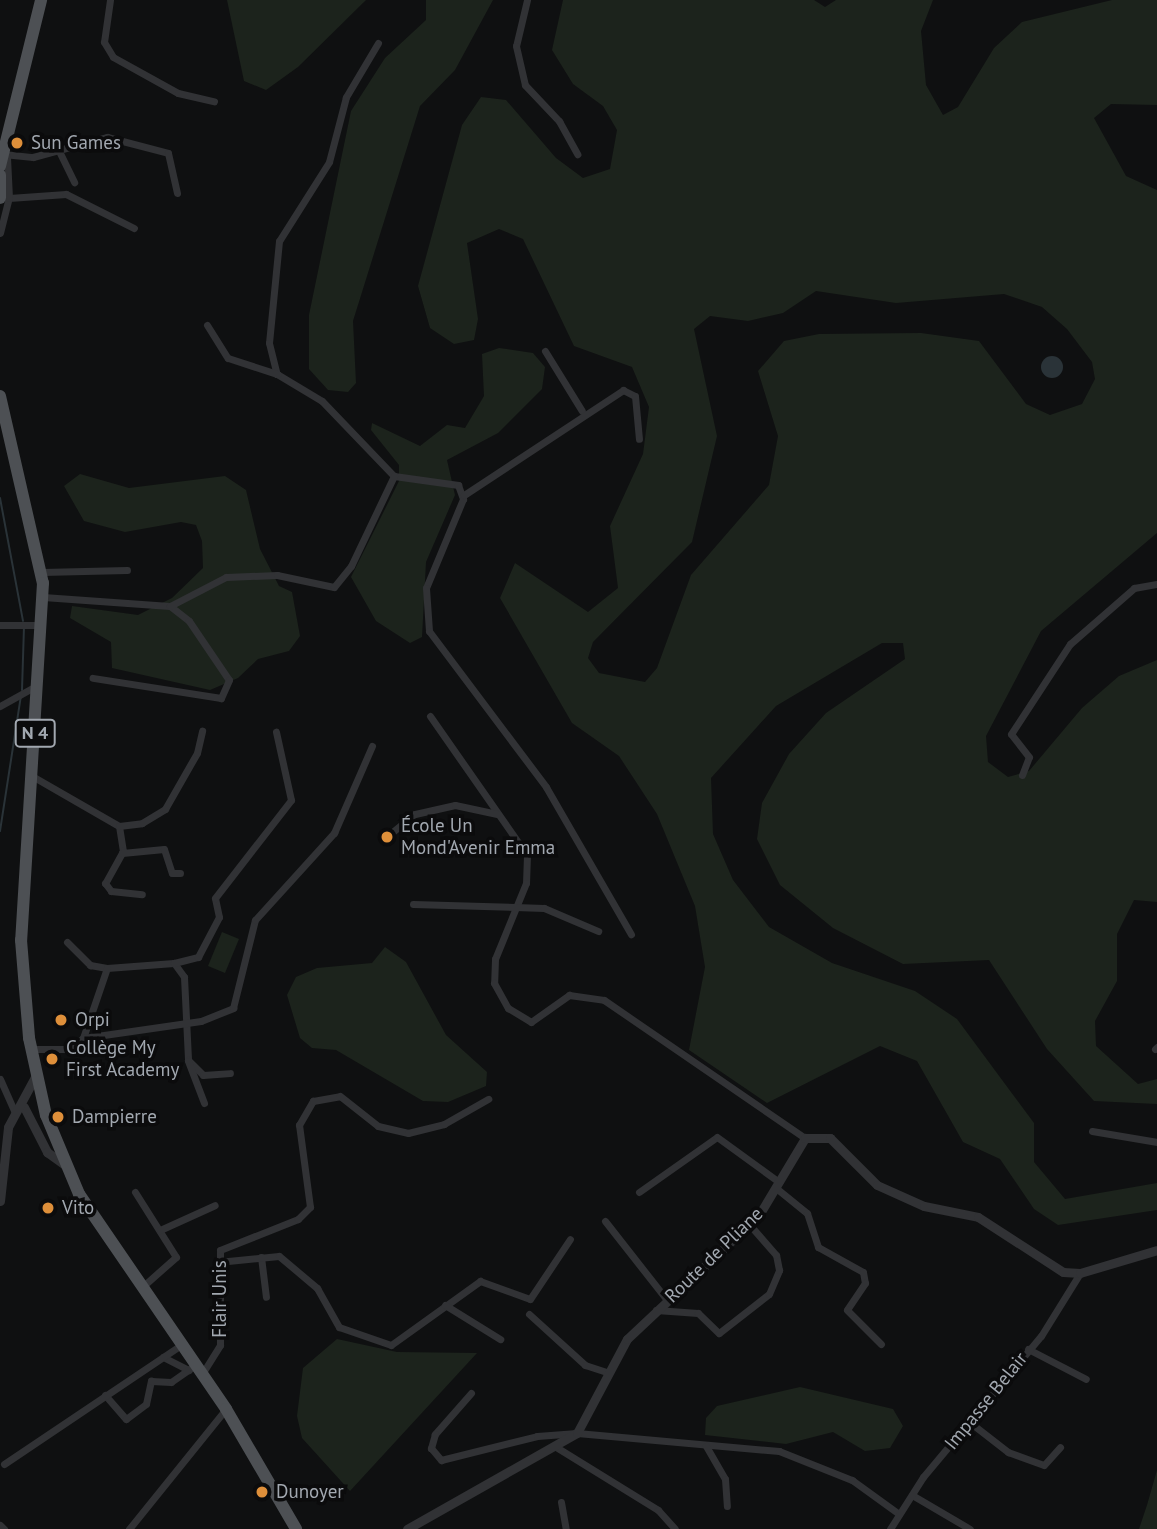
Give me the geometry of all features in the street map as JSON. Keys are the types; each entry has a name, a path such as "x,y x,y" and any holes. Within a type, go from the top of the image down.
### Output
{"main road":[{"path":"0,128 34,0"},
{"path":"3,159 41,0"},
{"path":"0,175 5,198"},
{"name":"N 4","path":"0,396 42,572 43,625 20,940 36,1074 66,1166 195,1370 226,1409 296,1529"}],"street":[{"path":"110,0 104,42 113,57 180,94 214,101"},
{"path":"527,0 516,46 525,85 559,121 577,154"},
{"path":"277,374 269,343 279,241 329,162 346,97 378,43"},
{"path":"0,233 5,198 3,159 58,149 98,135 168,152 177,193"},
{"path":"58,149 74,181"},
{"path":"5,198 74,196 134,228"},
{"path":"206,325 228,358 277,374 322,401 394,476 446,479 464,495"},
{"path":"545,351 582,411"},
{"path":"631,934 546,787 429,631 426,588 464,495 582,411 631,391 639,439"},
{"path":"43,597 170,606 226,577 276,575 334,587 351,566 394,476"},
{"path":"42,572 127,570"},
{"path":"1022,775 1029,757 1011,734 1070,644 1134,587 1157,584"},
{"path":"93,678 221,698 229,680 189,621 170,606"},
{"path":"0,625 43,625"},
{"path":"0,706 38,685"},
{"path":"430,716 501,816 529,864 512,912 494,983 521,1019 531,1022 569,995 604,1000 805,1138 830,1138 877,1185 907,1200 978,1217 1049,1267 1080,1273 1157,1250"},
{"path":"32,776 119,826 142,823 165,809 197,753 202,731"},
{"path":"66,942 90,965 107,968 174,963 198,957 219,917 215,898 291,800 276,732"},
{"path":"31,1049 69,1049 83,1038 187,1021 233,1008 255,920 334,833 372,746"},
{"path":"385,838 415,814 455,805 501,816"},
{"path":"119,826 122,853 107,886 142,894"},
{"path":"122,853 159,847 168,854 172,873 180,873"},
{"path":"413,904 512,912 544,908 598,932"},
{"path":"174,963 184,977 188,1060 204,1103"},
{"path":"83,1038 107,968"},
{"path":"188,1060 203,1076 230,1073"},
{"path":"0,1201 8,1127 24,1107 36,1074"},
{"path":"0,1079 16,1114"},
{"name":"Flair Unis","path":"195,1370 220,1345 218,1262 228,1243 305,1215 310,1187 299,1125 313,1101 340,1096 378,1126 408,1133 444,1124 488,1099"},
{"path":"24,1107 47,1152 66,1166"},
{"path":"1092,1131 1157,1142"},
{"path":"639,1192 717,1137 807,1213 818,1247 863,1272 865,1283 847,1310 881,1344"},
{"name":"Route de Pliane","path":"407,1529 577,1433 627,1339 749,1224 777,1185 805,1138"},
{"path":"135,1192 160,1230 175,1260 142,1287"},
{"path":"160,1230 215,1205"},
{"path":"605,1221 667,1300"},
{"path":"655,1310 698,1313 719,1333 769,1294 779,1270 776,1255 749,1224"},
{"path":"218,1262 261,1257 288,1260 317,1288 332,1321 370,1342 391,1345 480,1281 524,1302 570,1239"},
{"path":"261,1257 266,1297"},
{"name":"Impasse Belair","path":"890,1529 912,1495 972,1423 1028,1349 1080,1273"},
{"path":"445,1305 500,1339"},
{"path":"529,1314 585,1365 609,1373"},
{"path":"5,1464 181,1345"},
{"path":"1028,1349 1086,1379"},
{"path":"162,1357 195,1370"},
{"path":"105,1395 126,1419 146,1404 151,1381 170,1382 195,1370"},
{"path":"471,1393 435,1434 431,1448 441,1460 537,1436 577,1433 786,1453 852,1480 898,1514"},
{"path":"130,1529 226,1409"},
{"path":"972,1423 1008,1452 1044,1465 1060,1447"},
{"path":"706,1446 725,1479 727,1506"},
{"path":"556,1447 658,1510 675,1529"},
{"path":"912,1495 970,1529"},
{"path":"561,1502 566,1529"},
{"path":"0,1525 4,1529"}],"shaded area":[{"path":"227,0 366,0 298,67 266,90 244,81"},
{"path":"426,0 493,0 455,70 420,106 353,321 356,383 348,392 328,390 309,369 309,315 351,111 385,58 426,20"},
{"path":"563,0 814,0 825,7 836,0 933,0 921,31 926,85 943,115 958,107 994,48 1022,22 1112,0 1157,0 1157,105 1111,104 1094,118 1126,176 1157,190 1157,533 1041,631 986,736 988,762 1008,777 1029,771 1082,708 1119,676 1157,660 1157,902 1134,900 1117,934 1117,981 1095,1021 1096,1046 1138,1084 1157,1079 1157,1104 1094,1101 1047,1049 989,960 903,964 833,928 780,885 757,839 762,803 789,754 826,713 905,659 903,643 882,643 776,706 711,778 713,834 733,880 769,927 832,963 915,991 957,1019 1034,1123 1034,1162 1065,1199 1157,1183 1157,1210 1058,1225 1034,1209 1000,1159 963,1142 917,1061 880,1046 767,1103 689,1050 705,967 695,906 657,814 619,756 572,723 500,598 515,563 588,612 618,588 610,526 643,454 649,407 632,367 574,346 523,239 499,229 467,243 478,319 474,340 454,344 430,328 418,286 462,125 481,97 506,100 556,158 583,178 610,169 617,130 603,106 573,84 552,50","holes":["816,291 896,303 1004,294 1042,307 1067,329 1092,362 1095,379 1082,404 1050,415 1026,404 979,341 921,333 819,334 784,341 758,371 778,436 769,485 691,575 657,668 645,682 599,673 588,658 593,642 692,542 717,436 694,329 710,316 748,321 783,313"]},
{"path":"499,348 533,353 545,367 542,389 498,433 447,460 455,495 426,562 422,637 410,643 376,621 351,577 399,481 399,465 371,430 372,423 420,446 447,425 465,428 484,396 482,354"},
{"path":"1052,356 1060,359 1063,367 1060,375 1052,378 1044,375 1041,367 1044,359"},
{"path":"80,474 129,488 225,476 246,490 260,549 279,586 292,592 300,636 289,651 258,659 238,678 210,690 112,668 111,642 70,618 72,606 138,615 172,598 203,568 202,541 196,525 181,522 125,532 84,521 64,486"},
{"path":"222,932 239,939 225,973 208,966"},
{"path":"385,947 406,962 446,1035 487,1072 486,1086 448,1102 423,1101 336,1050 312,1048 300,1038 287,995 296,977 317,968 372,963"},
{"path":"337,1339 397,1352 477,1353 350,1491 302,1438 297,1416 303,1368"},
{"path":"800,1387 893,1409 903,1426 890,1448 865,1451 833,1432 786,1444 705,1435 706,1418 717,1406"},
{"path":"1157,1470 1157,1529 1139,1529 1147,1505"}],"waterway":[{"path":"0,498 23,621"},
{"path":"22,690 24,626"},
{"path":"0,831 21,696"}],"place":[{"name":"Sun Games","path":"17,143"},
{"name":"École Un Mond'Avenir Emma","path":"387,837"},
{"name":"Orpi","path":"61,1020"},
{"name":"Collège My First Academy","path":"52,1059"},
{"name":"Dampierre","path":"58,1117"},
{"name":"Vito","path":"48,1208"},
{"name":"Dunoyer","path":"262,1492"}]}
